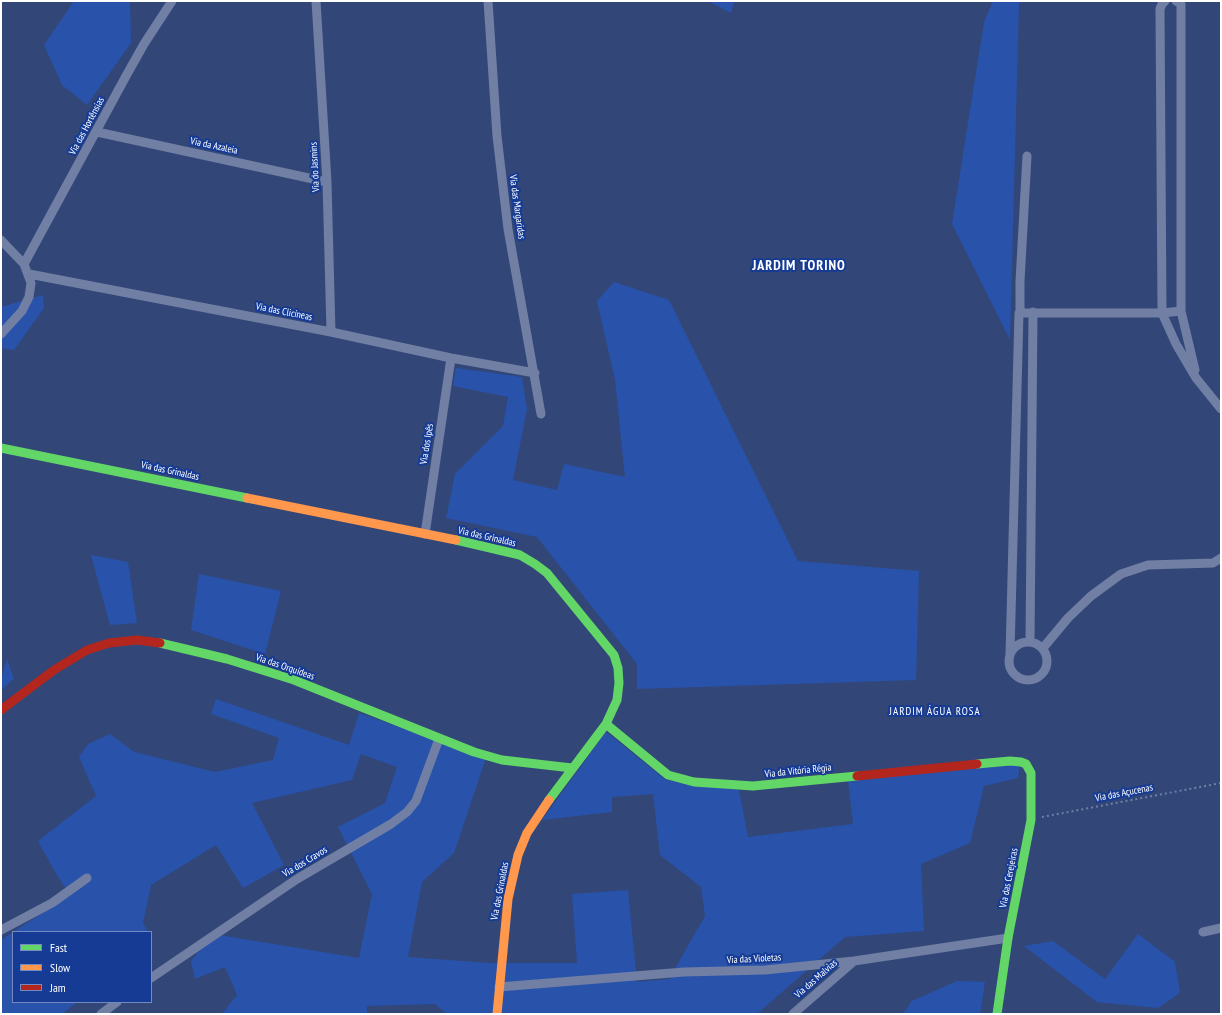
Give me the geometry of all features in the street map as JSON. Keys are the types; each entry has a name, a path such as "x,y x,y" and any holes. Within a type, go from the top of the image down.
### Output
{"street":[{"name":"Via das Hortênsias","path":"24,264 144,44 172,1"},
{"name":"Via do Jasmins","path":"316,1 327,182 330,332"},
{"name":"Via das Margaridas","path":"488,1 499,159 508,229 535,373 540,414"},
{"path":"1165,1 1160,9 1162,313 1176,344 1196,378 1221,409"},
{"path":"1176,1 1181,4 1181,312 1196,378"},
{"name":"Via da Azaleia","path":"97,132 327,182"},
{"path":"1010,653 1017,645 1030,642 1043,648 1048,660 1045,672 1035,680 1021,680 1011,672 1008,659 1010,653 1018,315 1020,311 1020,280 1027,156"},
{"path":"1,240 24,264 29,274 31,283 29,297 22,311 1,334"},
{"name":"Via das Clicíneas","path":"29,274 330,332 451,358 535,373"},
{"path":"1020,311 1181,312"},
{"path":"1030,642 1033,312"},
{"name":"Via dos Ipês","path":"425,534 451,358"},
{"name":"Via das Grinaldas","path":"1,448 425,534 520,555 547,573 614,655 620,683 617,700 606,724 590,748 572,768 541,810 527,833 518,855 508,899 499,987 498,1014"},
{"path":"1043,648 1068,618 1091,596 1121,574 1134,568 1148,565 1213,562 1221,558"},
{"name":"Via das Orquídeas","path":"1,710 54,670 87,650 108,643 137,640 166,644 220,657 294,680 439,739 502,760 572,768"},
{"name":"Via da Vitória Régia","path":"606,724 668,775 694,782 753,786 1010,761"},
{"name":"Via dos Cravos","path":"152,977 297,879 391,824 407,812 416,801 439,739"},
{"name":"Via das Cerejeiras","path":"997,1014 1008,938 1031,820 1032,793 1030,768 1021,762 1010,761"},
{"path":"1,930 52,903 88,878"},
{"path":"1203,932 1221,928"},
{"name":"Via das Violetas","path":"499,987 684,972 765,970 854,961 1008,938"},
{"name":"Via das Malvias","path":"793,1014 854,961"},
{"path":"101,1014 117,1003"}],"path":[{"name":"Via das Açucenas","path":"1031,820 1221,783"}],"shaded area":[{"path":"74,1 130,1 131,43 87,105 62,85 44,45"},
{"path":"708,1 734,1 731,13"},
{"path":"993,1 1019,2 1010,340 952,224 984,22"},
{"path":"614,282 669,300 798,561 919,571 916,680 637,689 637,664 537,537 446,518 455,474 503,426 508,397 453,386 456,368 522,377 527,409 513,480 557,490 564,464 625,477 615,380 597,301"},
{"path":"43,295 44,308 14,350 1,348 1,307"},
{"path":"91,555 128,562 137,623 110,625"},
{"path":"199,574 281,591 265,654 191,630"},
{"path":"7,659 14,679 1,690 1,679"},
{"path":"216,699 349,745 359,713 486,758 454,853 422,882 408,957 489,963 577,963 572,894 628,890 637,982 669,979 705,916 701,887 660,855 653,794 612,797 612,812 542,820 606,732 666,780 739,790 748,837 853,824 848,780 1020,762 1018,778 984,786 970,843 921,864 924,931 845,937 757,1014 447,1014 435,1004 367,1006 367,1014 222,1014 237,995 225,967 195,979 191,961 213,934 359,958 372,894 338,827 385,803 397,767 361,754 352,780 252,803 284,865 243,888 216,845 151,885 143,923 147,931 15,931 70,895 38,841 96,796 79,757 88,744 110,734 134,752 215,772 273,760 279,738 211,714"},
{"path":"12,933 12,1003 76,1003 62,1014 1,1014 1,940"},
{"path":"1138,934 1175,962 1180,993 1158,1008 1097,1002 1024,946 1053,941 1105,979"},
{"path":"957,981 985,982 980,1014 903,1014 912,1001"}],"traffic: fast":[{"path":"1,448 247,498"},
{"path":"456,540 520,555 535,564 547,573 614,655 618,668 619,683 617,700 606,724 549,800"},
{"path":"160,643 227,659 294,680 474,752 502,760 572,768"},
{"path":"606,724 668,775 694,782 753,786 857,776"},
{"path":"977,764 1010,761 1021,762 1026,764 1031,773 1031,820 1008,938 997,1014"}],"traffic: slow":[{"path":"247,498 456,540"},
{"path":"497,1014 508,899 518,855 527,833 549,800"}],"traffic: jam":[{"path":"1,710 54,670 87,650 109,643 137,640 160,643"},
{"path":"857,776 977,764"}],"district":[{"name":"JARDIM TORINO","path":"799,266"},
{"name":"JARDIM ÁGUA ROSA","path":"935,712"}]}
